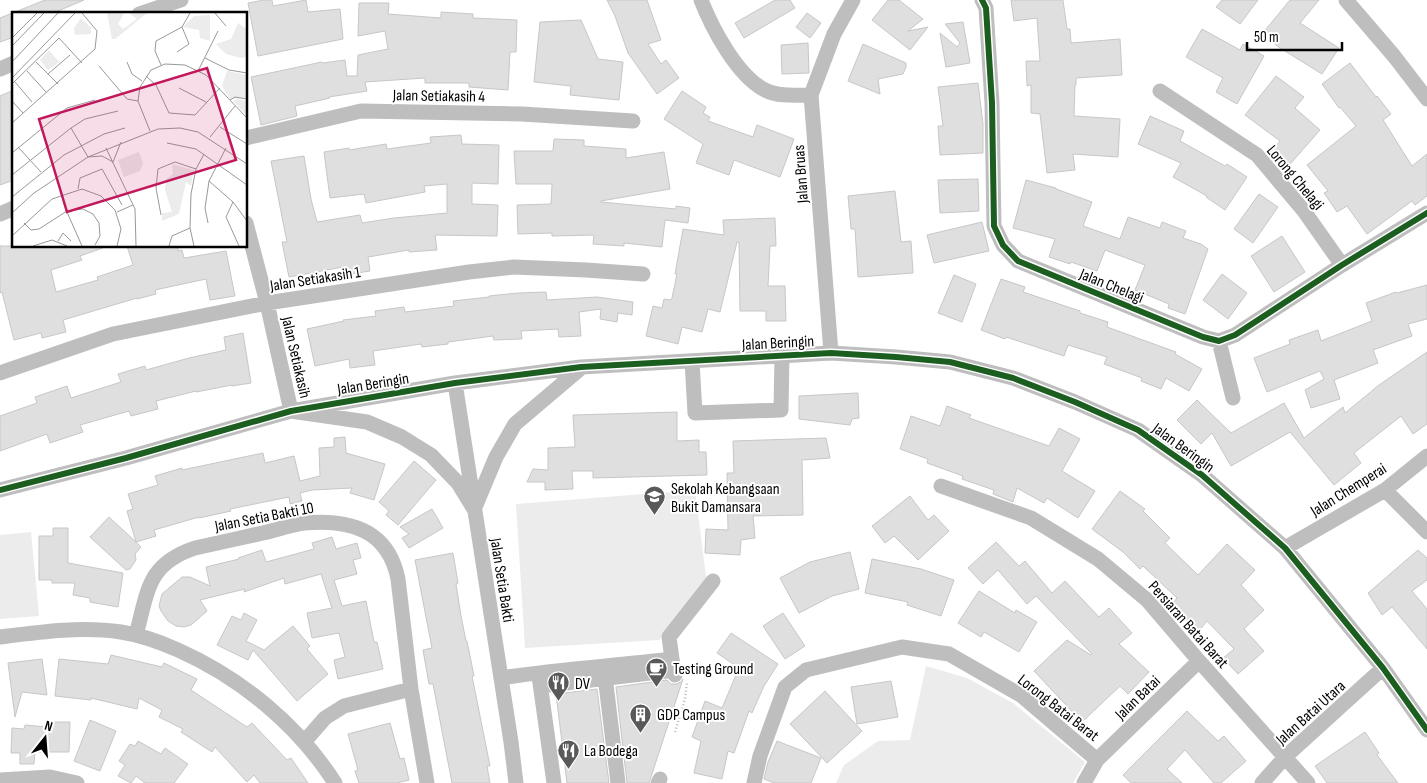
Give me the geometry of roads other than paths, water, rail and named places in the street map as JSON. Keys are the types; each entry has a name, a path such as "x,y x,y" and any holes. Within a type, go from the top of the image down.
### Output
{"street":[{"path":"145,12 181,0"},
{"path":"701,0 728,53 748,78 766,90 784,95 811,94"},
{"name":"Jalan Bruas","path":"831,353 811,94 834,34 853,0"},
{"name":"Jalan Chelagi","path":"982,0 986,8 992,103 994,226 1003,245 1018,261 1203,337 1219,341"},
{"path":"1347,0 1427,99"},
{"path":"0,69 12,64"},
{"name":"Lorong Chelagi","path":"1160,91 1257,155 1304,211 1342,265"},
{"name":"Jalan Setiakasih 4","path":"248,138 361,111 522,114 634,121"},
{"path":"0,214 12,209"},
{"path":"1232,398 1219,341 1235,335 1342,265 1427,213"},
{"name":"Jalan Setiakasih","path":"248,231 267,303 291,411"},
{"name":"Jalan Setiakasih 1","path":"0,373 113,334 267,303 469,272 514,267 643,274"},
{"name":"Jalan Beringin","path":"0,490 126,458 291,411 455,383 581,368 831,353 950,362 1013,378 1075,402 1138,430 1202,475 1284,548 1383,668 1427,730"},
{"path":"692,361 695,413 781,410 782,356"},
{"path":"474,509 496,457 515,424 581,368"},
{"name":"Jalan Setia Bakti","path":"455,383 516,783"},
{"path":"291,411 367,422 402,437 431,456 458,483 474,509"},
{"name":"Jalan Chemperai","path":"1284,548 1385,490 1427,456"},
{"name":"Persiaran Batai Barat","path":"941,486 1031,518 1098,559 1148,600 1199,661 1308,783"},
{"path":"1385,490 1427,532"},
{"name":"Jalan Setia Bakti 10","path":"136,635 149,587 156,573 168,560 180,553 302,523 326,522 345,524 361,529 375,537 385,547 396,566 411,689 427,783"},
{"path":"501,678 540,679 677,669 669,637 713,581"},
{"path":"0,637 38,632 88,630 119,632 136,635 176,649 220,672 247,689 276,713 317,757 335,783"},
{"name":"Lorong Batai Barat","path":"754,783 760,756 785,687 806,670 902,647 950,654 1022,696 1097,760"},
{"name":"Jalan Batai","path":"1084,783 1097,760 1199,661"},
{"name":"Jalan Batai Utara","path":"1262,783 1285,758 1383,668"},
{"path":"604,673 618,783"},
{"path":"540,679 554,783"},
{"path":"304,742 325,718 344,706 411,689"},
{"path":"0,780 50,778 77,783"}],"place":[{"name":"Sekolah Kebangsaan Bukit Damansara","path":"655,516"},
{"name":"Testing Ground","path":"657,687"},
{"name":"DV","path":"559,702"},
{"name":"GDP Campus","path":"641,733"},
{"name":"La Bodega","path":"568,769"}]}
